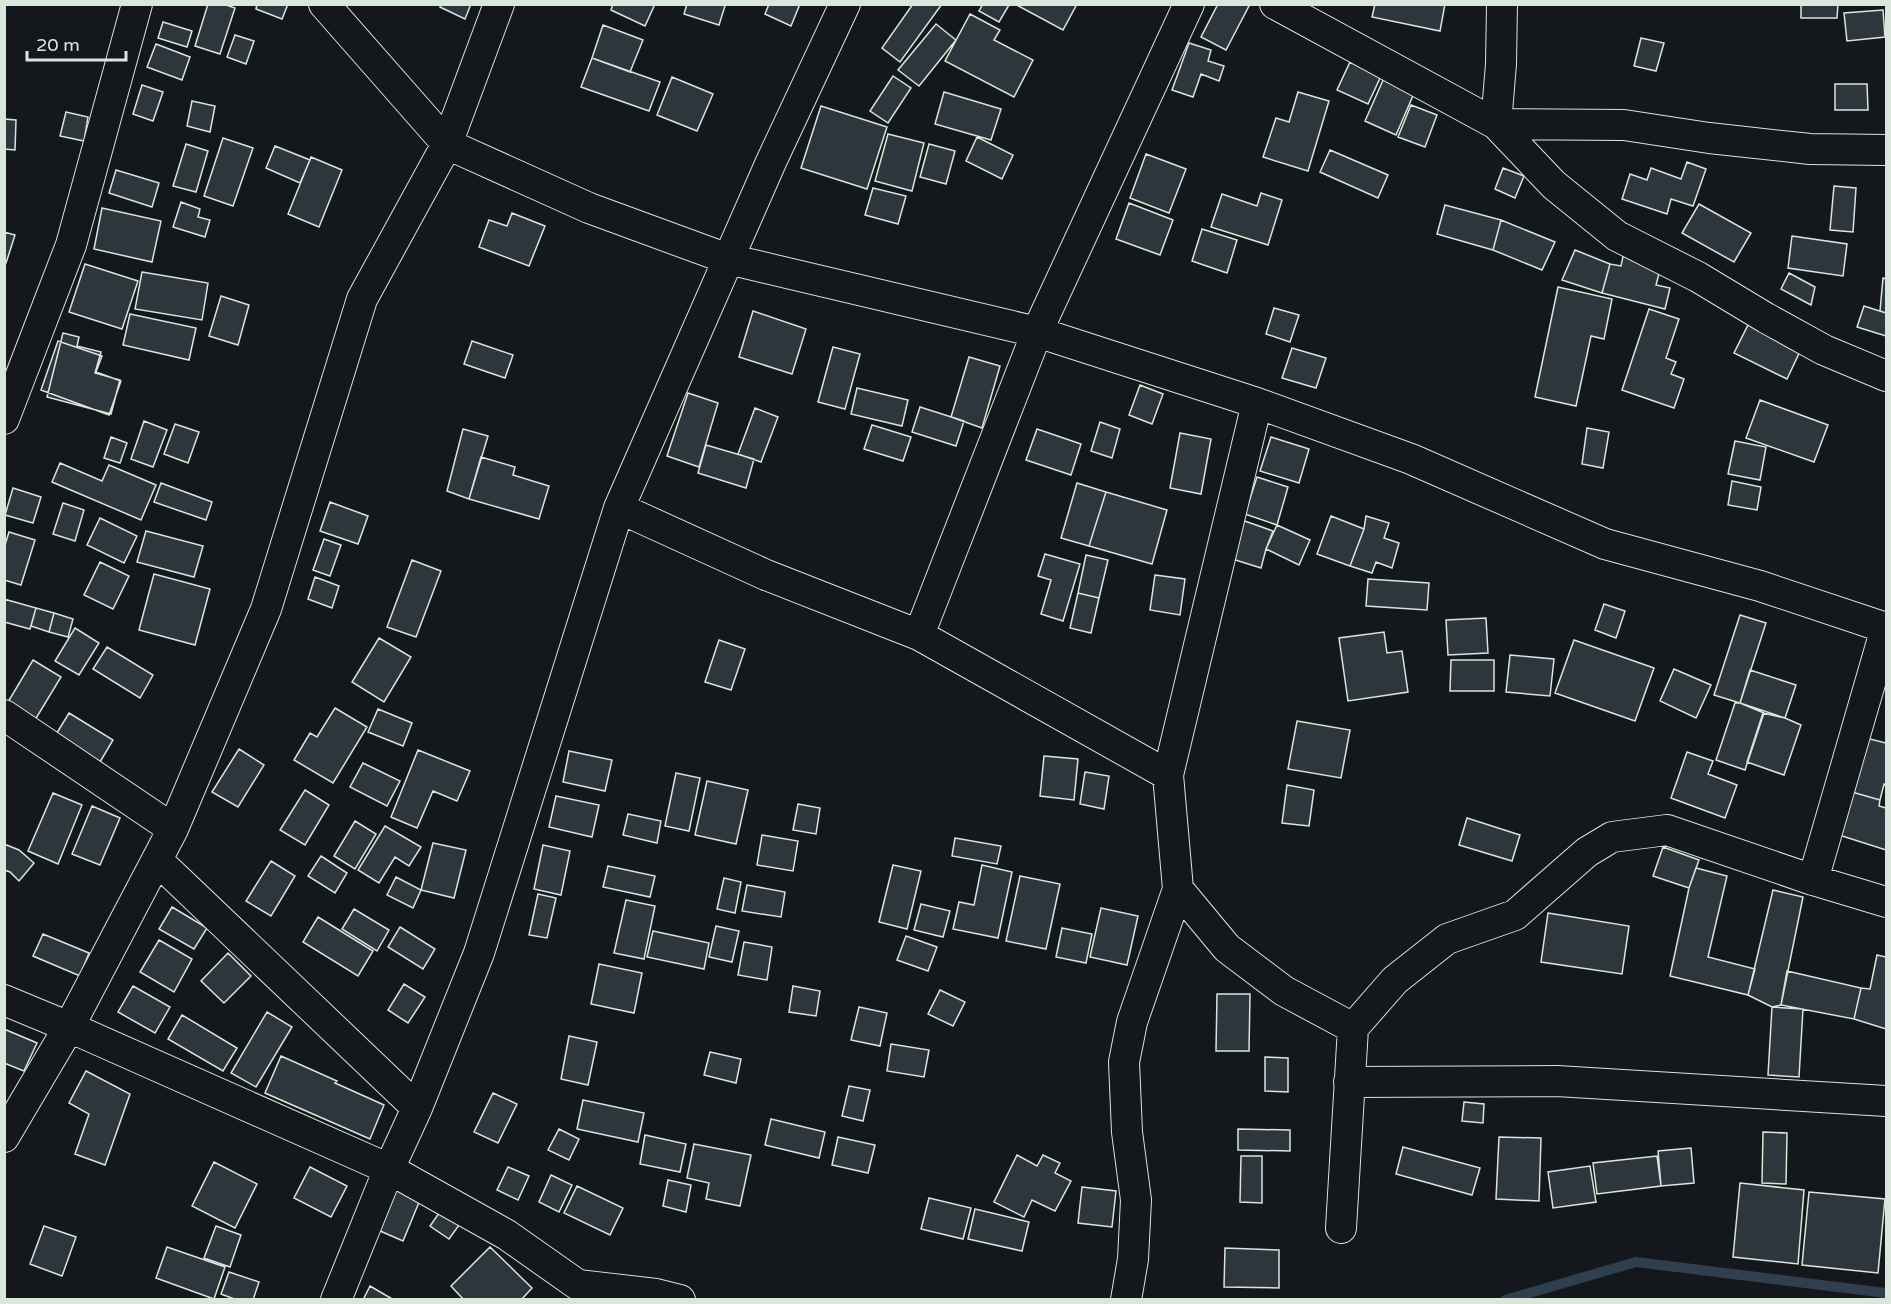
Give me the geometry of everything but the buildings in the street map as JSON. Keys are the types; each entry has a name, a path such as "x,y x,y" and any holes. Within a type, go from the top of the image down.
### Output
{"street":[{"path":"4,419 71,245 137,4"},
{"path":"324,4 447,144 589,208 728,258 1037,332 1257,403 1411,459 1605,544 1760,586 1886,628 1813,880"},
{"path":"4,1137 69,1027 173,829 266,609 362,299 447,144 499,4"},
{"path":"336,1299 389,1168 417,1108 479,953 619,508 771,162 845,4"},
{"path":"919,635 1037,332 1189,4"},
{"path":"1275,4 1496,124 1554,185 1617,236 1698,277 1824,350 1887,376"},
{"path":"1496,124 1501,64 1502,4"},
{"path":"1496,124 1624,125 1709,138 1810,149 1887,150"},
{"path":"1126,1299 1133,1259 1136,1200 1127,1132 1124,1062 1132,1022 1178,889 1168,775 1257,403"},
{"path":"619,508 766,575 919,635 1168,775"},
{"path":"4,716 173,829"},
{"path":"1341,1228 1353,1028 1395,980 1447,939 1515,915 1587,852 1612,837 1667,830 1813,880 1887,902"},
{"path":"157,860 417,1108"},
{"path":"1178,889 1227,948 1284,991 1353,1028"},
{"path":"4,1000 389,1168 507,1235 579,1292 656,1294 680,1299"},
{"path":"1349,1082 1557,1081 1887,1101"}],"waterway":[{"path":"1505,1300 1636,1262 1886,1293"}]}
